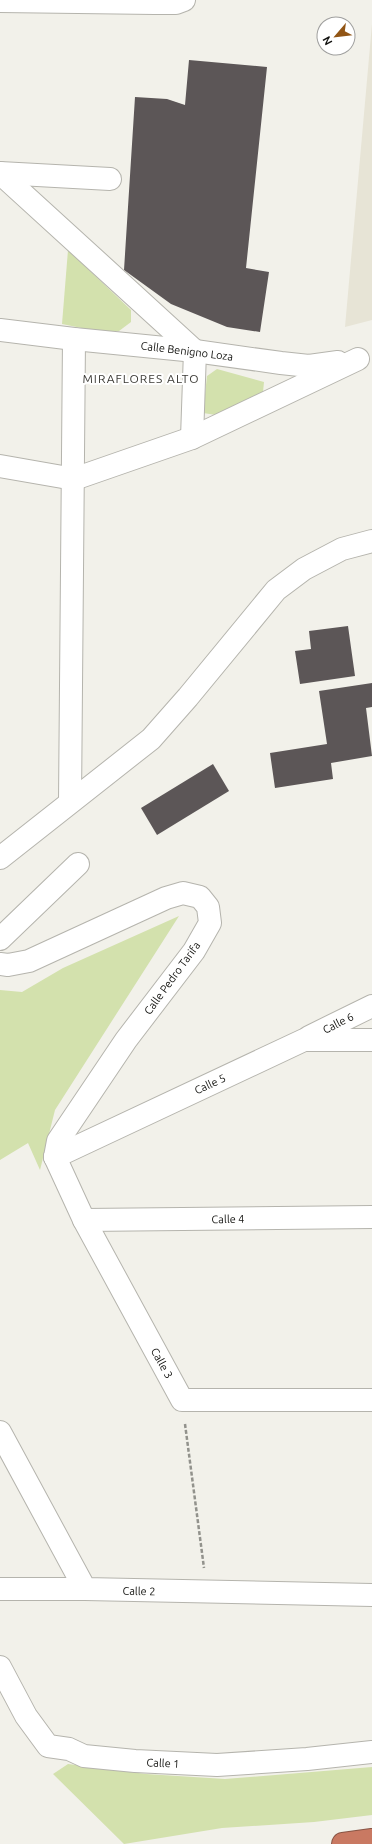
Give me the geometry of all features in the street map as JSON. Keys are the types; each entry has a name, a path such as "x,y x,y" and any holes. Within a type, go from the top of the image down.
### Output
{"highway":[{"path":"343,1844 372,1840"}],"street":[{"path":"0,1 176,3 184,0"},
{"path":"0,173 110,180"},
{"path":"0,173 195,350 192,438"},
{"name":"Calle Benigno Loza","path":"0,330 74,339 195,350 309,366 365,357"},
{"path":"70,802 74,479 74,339"},
{"path":"0,466 74,479 192,438 365,357"},
{"path":"0,858 35,832 70,802 151,739 188,697 276,590 304,569 342,549 372,541"},
{"path":"0,939 78,864"},
{"name":"Calle Pedro Tarifa","path":"0,964 8,965 29,961 166,898 183,893 200,897 208,907 210,923 194,951 126,1040 58,1141 55,1157"},
{"name":"Calle 6","path":"304,1040 372,1006"},
{"name":"Calle 5","path":"55,1157 304,1040 372,1040"},
{"name":"Calle 3","path":"55,1157 84,1220 182,1400"},
{"name":"Calle 4","path":"84,1220 372,1217"},
{"path":"182,1400 372,1400"},
{"path":"0,1432 84,1589"},
{"name":"Calle 2","path":"0,1589 84,1589 372,1595"},
{"name":"Calle 1","path":"0,1667 26,1716 48,1746 69,1749 84,1756 135,1761 217,1765 307,1759 372,1752"}],"path":[{"path":"182,1400 207,1592"}],"shaded area":[{"path":"372,24 372,320 345,327"}],"green space":[{"path":"68,250 131,310 131,322 119,331 106,333 62,324"},
{"path":"217,369 264,382 263,392 216,415 203,413 207,376"},
{"path":"179,916 55,1110 40,1170 28,1143 0,1160 0,990 22,992 63,968"},
{"path":"68,1764 146,1774 225,1779 372,1767 372,1815 314,1822 222,1828 124,1844 53,1774"}],"building":[{"path":"189,60 267,67 246,268 269,272 260,332 227,327 171,304 124,270 135,97 167,99 185,105"},
{"path":"348,626 355,676 300,684 295,651 311,649 309,631"},
{"path":"372,683 372,707 366,708 372,756 331,763 333,779 275,788 270,753 327,744 319,691"},
{"path":"213,764 229,791 157,835 141,808"}],"district":[{"name":"MIRAFLORES ALTO","path":"141,379"}]}
